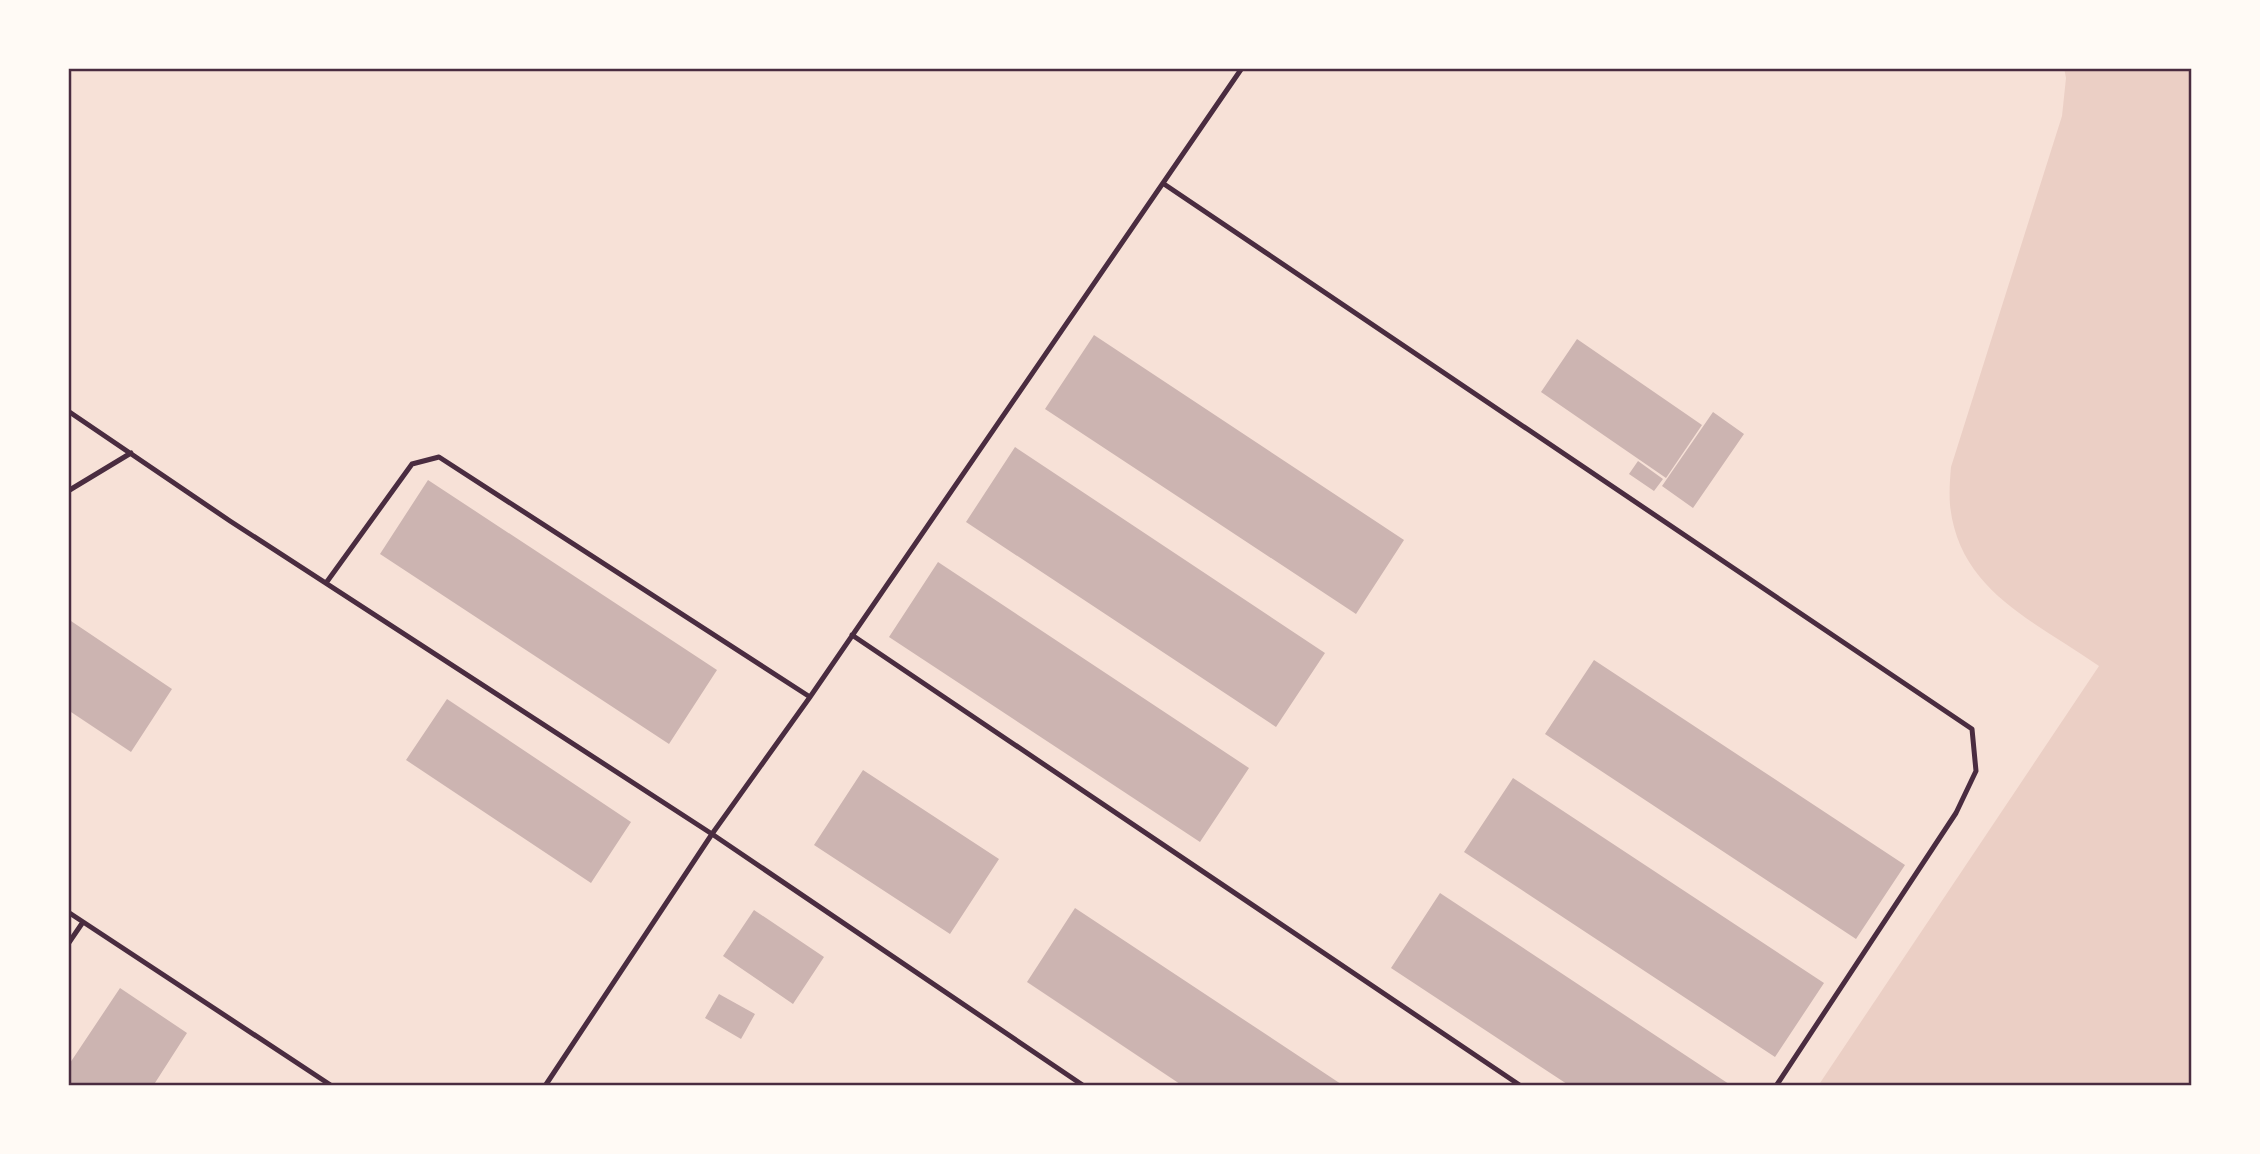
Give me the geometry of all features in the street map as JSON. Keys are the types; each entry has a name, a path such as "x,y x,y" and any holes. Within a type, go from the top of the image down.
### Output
{"lane":[{"path":"545,1086 712,834 810,697 1242,68"},
{"path":"1164,184 1972,729 1976,771 1956,813 1776,1086"},
{"path":"68,411 326,583 712,834 1084,1086"},
{"path":"68,491 131,453"},
{"path":"326,583 412,464 439,457 810,697"},
{"path":"852,635 1521,1086"},
{"path":"68,912 332,1086"},
{"path":"68,944 83,922"}],"shaded area":[{"path":"2064,68 2192,68 2192,1086 1818,1086 2099,666 2027,619 1985,583 1968,561 1956,535 1950,505 1951,467 2062,116 2066,78"}],"building":[{"path":"1094,335 1404,540 1356,614 1045,409"},
{"path":"1577,339 1702,425 1666,478 1541,392"},
{"path":"1713,412 1744,434 1693,508 1662,486"},
{"path":"1015,447 1325,653 1276,727 966,522"},
{"path":"1638,461 1663,479 1654,491 1629,474"},
{"path":"428,480 717,670 669,744 380,554"},
{"path":"938,562 1249,768 1200,842 889,637"},
{"path":"68,619 172,689 131,752 68,710"},
{"path":"1594,660 1905,865 1856,939 1545,734"},
{"path":"447,699 631,822 591,883 406,760"},
{"path":"863,770 999,859 950,934 814,845"},
{"path":"1513,778 1824,983 1775,1057 1464,852"},
{"path":"1440,893 1732,1086 1570,1086 1391,968"},
{"path":"1075,908 1344,1086 1183,1086 1027,982"},
{"path":"754,910 824,957 793,1004 723,956"},
{"path":"120,988 187,1033 153,1086 68,1086 68,1066"},
{"path":"719,994 755,1014 741,1039 705,1018"}]}
